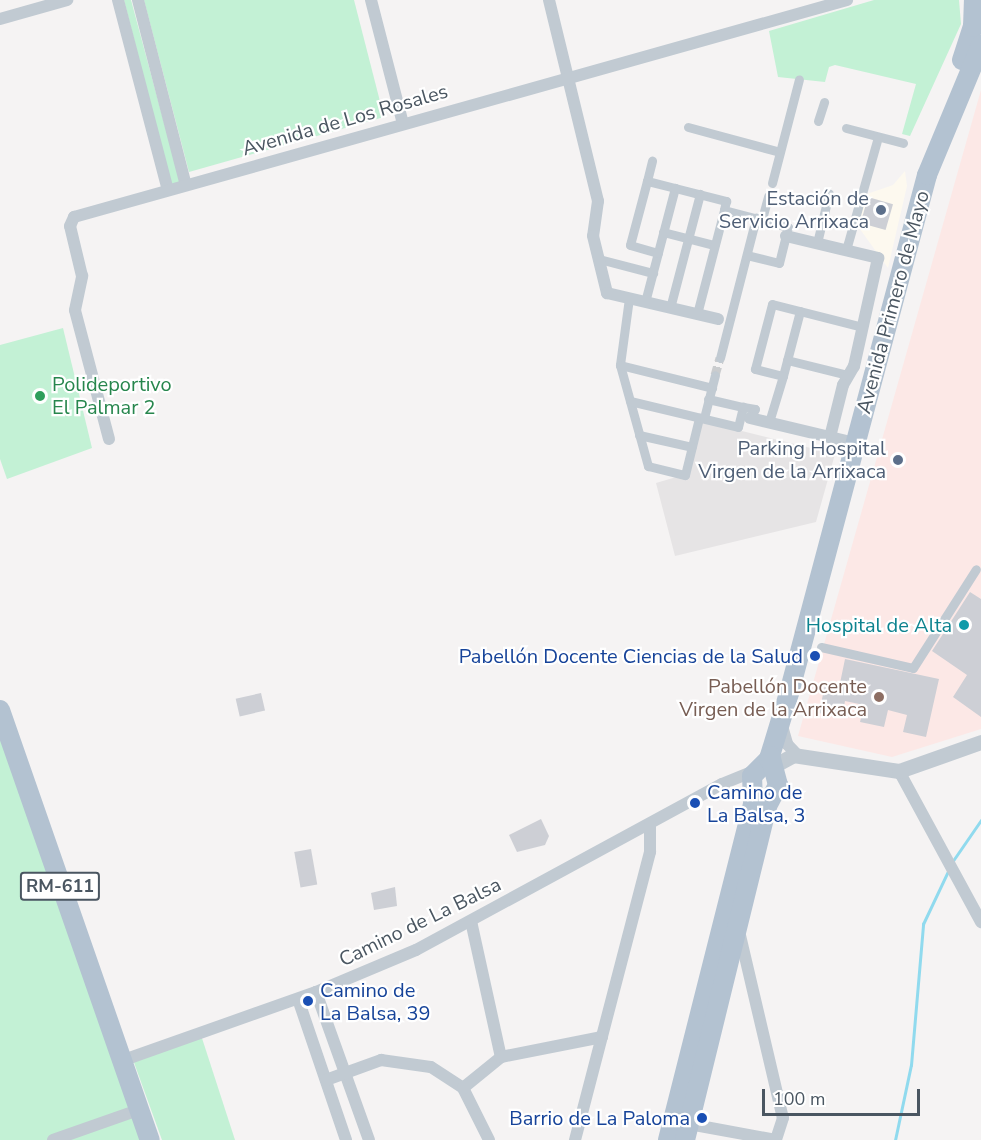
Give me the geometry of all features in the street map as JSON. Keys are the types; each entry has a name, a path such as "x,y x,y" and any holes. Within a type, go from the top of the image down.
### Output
{"main road":[{"name":"Avenida Primero de Mayo","path":"770,772 781,718 913,219 971,34 974,0"},
{"name":"Avenida Primero de Mayo","path":"944,126 981,45"},
{"name":"RM-611","path":"0,710 150,1140"},
{"path":"687,1132 737,925 770,772"},
{"path":"668,1140 770,772"},
{"path":"679,1100 687,1132"},
{"path":"668,1140 687,1132"}],"street":[{"path":"16,0 19,13"},
{"path":"0,19 68,0"},
{"path":"118,0 168,190"},
{"path":"138,0 186,185"},
{"path":"371,0 403,124"},
{"path":"549,0 571,78 598,201 593,236 607,293 718,319"},
{"name":"Avenida de Los Rosales","path":"109,439 75,310 82,276 70,226 74,217 847,0"},
{"path":"772,183 799,79"},
{"path":"818,121 824,102"},
{"path":"688,128 780,152"},
{"path":"846,129 903,143"},
{"path":"846,250 878,137"},
{"path":"652,161 630,245 658,253"},
{"path":"647,181 726,201 697,314"},
{"path":"645,302 675,188"},
{"path":"670,308 700,194"},
{"path":"817,243 829,194"},
{"path":"720,358 747,255 768,196"},
{"path":"724,210 759,218 817,243 879,258 863,327 830,437"},
{"path":"663,232 714,245"},
{"path":"747,255 779,263 787,232"},
{"path":"598,259 653,273"},
{"path":"629,298 620,365 648,465 685,475 715,375"},
{"path":"783,376 755,369 772,304 863,327"},
{"path":"769,422 800,311"},
{"path":"787,360 848,375"},
{"path":"620,365 712,388"},
{"path":"708,399 769,422 855,443"},
{"path":"630,400 738,427 746,412"},
{"path":"639,435 692,447"},
{"path":"821,647 914,668 976,569"},
{"path":"770,772 899,771 981,742"},
{"path":"899,771 981,921"},
{"name":"Camino de La Balsa","path":"121,1061 316,992 471,921 722,784 770,772"},
{"path":"575,1140 650,852 650,824"},
{"path":"471,921 501,1057"},
{"path":"687,1132 776,1140 783,1118 737,925"},
{"path":"316,992 369,1140"},
{"path":"298,999 346,1140"},
{"path":"464,1088 501,1057 602,1037"},
{"path":"326,1080 345,1071 381,1060 431,1067 464,1088 489,1140"},
{"path":"52,1140 138,1110"}],"shaded area":[{"path":"981,90 981,729 892,757 798,736"},
{"name":"Estación de Servicio Arrixaca","path":"905,171 907,186 888,268 857,225 864,195 893,185"},
{"path":"702,421 835,454 816,522 675,556 656,483 690,473"}],"green space":[{"path":"124,0 131,0 180,182 171,185"},
{"path":"144,0 354,0 384,117 189,172"},
{"path":"874,0 959,0 961,24 910,136 902,134 916,84 835,65 829,67 825,82 778,77 769,31"},
{"name":"Polideportivo El Palmar 2","path":"63,328 92,448 7,479 0,459 0,345"},
{"path":"0,722 150,1140 0,1140"},
{"path":"200,1032 235,1140 162,1140 132,1057"}],"building":[{"path":"868,197 893,204 886,230 861,223"},
{"name":"Hospital de Alta","path":"970,592 981,599 981,717 953,697 967,675 932,651"},
{"name":"Pabellón Docente Virgen de la Arrixaca","path":"845,659 939,679 926,737 903,732 907,715 888,710 884,727 860,722 864,705 845,701 842,718 819,713 825,685 839,688"},
{"path":"261,693 265,711 240,716 236,699"},
{"path":"541,819 549,836 545,845 517,852 509,835"},
{"path":"311,849 317,884 301,887 294,852"},
{"path":"395,887 397,906 374,910 371,893"}],"waterway":[{"path":"952,862 981,820"},
{"path":"895,1140 911,1065 923,924 948,871"}],"tunnel":[{"path":"715,375 720,358"}],"place":[{"name":"Estación de Servicio Arrixaca","path":"881,210"},
{"name":"Polideportivo El Palmar 2","path":"40,396"},
{"name":"Parking Hospital Virgen de la Arrixaca","path":"898,460"},
{"name":"Hospital de Alta","path":"964,625"},
{"name":"Pabellón Docente Ciencias de la Salud","path":"815,656"},
{"name":"Pabellón Docente Virgen de la Arrixaca","path":"879,697"},
{"name":"Camino de La Balsa, 3","path":"695,803"},
{"name":"Camino de La Balsa, 39","path":"308,1001"},
{"name":"Barrio de La Paloma","path":"702,1118"}]}
